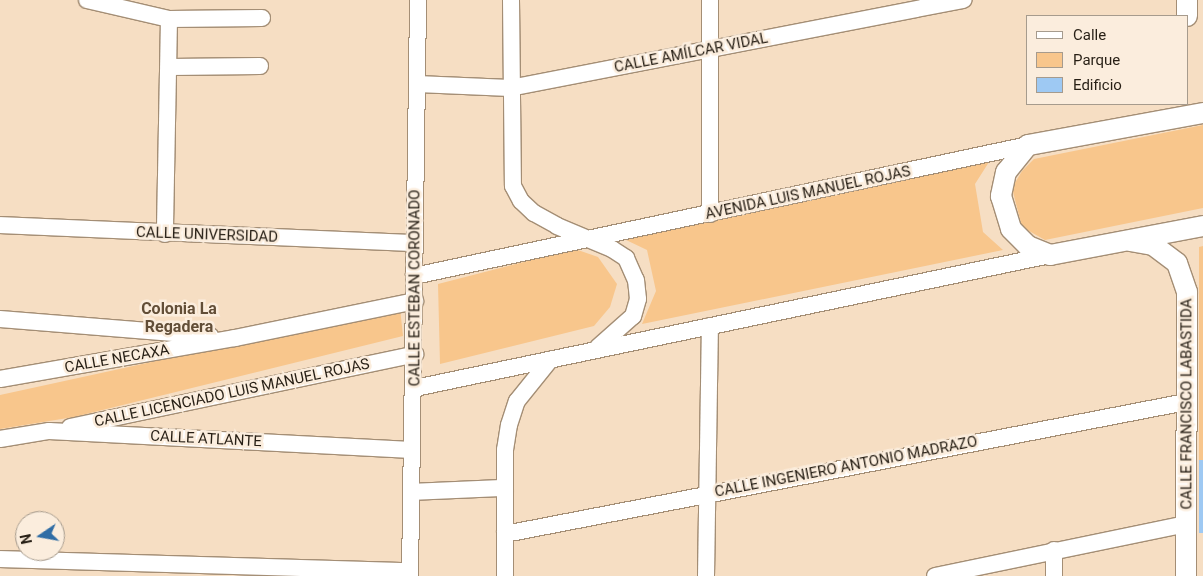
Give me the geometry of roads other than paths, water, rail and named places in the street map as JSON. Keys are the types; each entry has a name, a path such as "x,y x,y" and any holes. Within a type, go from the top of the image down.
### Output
{"street":[{"path":"87,0 170,19 262,18"},
{"name":"CALLE ESTEBAN CORONADO","path":"410,574 415,388 414,276 418,0"},
{"path":"511,0 510,88 513,186 521,201 534,213 612,249 626,258 636,280 638,299 633,316 594,350"},
{"path":"710,0 710,214"},
{"name":"CALLE AMÍLCAR VIDAL","path":"417,84 510,88 964,0"},
{"path":"1187,0 1187,15"},
{"path":"165,234 170,19"},
{"path":"170,67 260,66"},
{"path":"1143,123 1162,105"},
{"name":"AVENIDA LUIS MANUEL ROJAS","path":"414,276 1028,145 1203,113"},
{"path":"1028,145 1006,172 1002,207 1019,238 1050,255"},
{"name":"CALLE UNIVERSIDAD","path":"0,225 165,234 415,243"},
{"path":"415,388 1050,255 1203,226"},
{"name":"CALLE FRANCISCO LABASTIDA","path":"1123,240 1153,245 1176,263 1184,277 1187,292 1186,576"},
{"name":"CALLE NECAXA","path":"0,380 235,338 415,301"},
{"name":"CALLE NECAXA","path":"0,319 235,338"},
{"path":"706,576 705,493 710,326"},
{"name":"CALLE LICENCIADO LUIS MANUEL ROJAS","path":"49,431 415,354"},
{"path":"506,576 506,450 517,401 550,360"},
{"name":"CALLE INGENIERO ANTONIO MADRAZO","path":"505,534 705,493 1186,402"},
{"name":"CALLE ATLANTE","path":"0,439 49,431 412,450"},
{"path":"412,492 505,488"},
{"path":"935,576 1186,524"},
{"path":"1054,550 1054,576"},
{"path":"0,559 410,574"}],"district":[{"name":"Colonia La Regadera","path":"179,318"}]}
